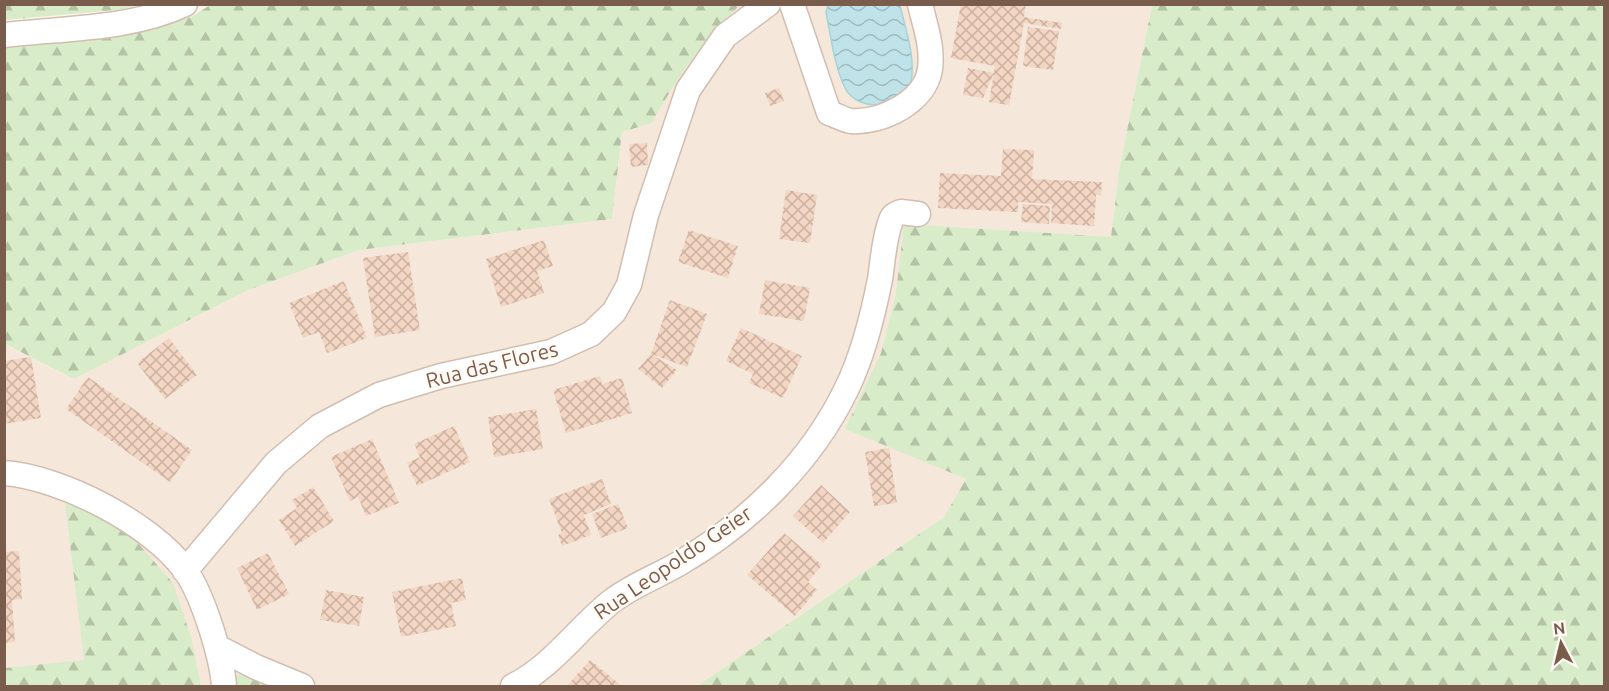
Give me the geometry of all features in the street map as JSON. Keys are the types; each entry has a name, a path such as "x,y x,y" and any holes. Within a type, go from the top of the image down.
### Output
{"street":[{"path":"4,35 118,23 172,10 185,4"},
{"name":"Rua das Flores","path":"185,571 276,463 320,426 379,395 441,376 552,352 591,334 614,312 629,285 646,215 688,90 725,36 768,4"},
{"path":"792,4 829,113 850,121 885,116 921,93 930,71 931,48 920,4"},
{"name":"Rua Leopoldo Geier","path":"513,687 529,678 590,620 622,594 680,563 717,537 773,492 812,447 847,388 861,353 878,290 891,220 900,212 918,214"},
{"path":"4,473 23,474 64,487 106,507 150,536 185,571 217,647 224,687"},
{"path":"217,647 302,687"}],"shaded area":[{"path":"740,5 1152,5 1119,171 1111,237 896,293 881,353 865,391 967,480 944,517 697,686 5,686 4,344 74,379 246,291 359,250 612,219 622,132 652,123 677,78 712,31"}],"green space":[{"path":"5,4 141,5 117,10 5,20"},
{"path":"210,5 740,5 714,31 691,60 652,123 622,132 612,219 359,250 246,291 74,379 5,344 4,46 154,27 191,17"},
{"path":"1152,5 1604,5 1604,686 697,686 944,517 966,479 845,429 881,353 896,293 904,224 1111,237 1119,171"},
{"path":"65,502 103,517 129,533 173,583 191,637 201,686 5,686 5,668 84,660"},
{"path":"240,674 276,686 232,686 234,678"}],"water":[{"path":"828,5 900,5 909,43 912,72 907,91 900,98 881,105 860,102 851,96 841,79 835,60 826,12"}],"building":[{"path":"961,4 1026,4 1024,17 1062,23 1061,29 1024,23 1009,105 989,102 995,66 951,58"},
{"path":"1028,27 1059,31 1053,70 1023,66"},
{"path":"968,68 994,73 983,98 963,95"},
{"path":"779,88 784,101 770,106 765,93"},
{"path":"647,143 648,165 631,167 629,144"},
{"path":"1003,149 1034,150 1032,179 1102,182 1101,195 1096,195 1094,226 1051,223 1052,204 1018,202 1018,212 938,208 940,173 1001,176"},
{"path":"786,190 817,195 810,243 779,239"},
{"path":"1023,204 1050,206 1049,224 1021,222"},
{"path":"689,230 738,246 728,278 678,262"},
{"path":"544,240 553,266 537,271 544,293 501,307 486,259"},
{"path":"408,252 420,330 375,337 363,258"},
{"path":"765,280 810,288 804,321 759,314"},
{"path":"344,281 367,338 327,353 319,332 303,338 289,303"},
{"path":"670,300 707,314 687,367 651,354"},
{"path":"741,328 802,356 783,398 749,383 753,374 726,361"},
{"path":"169,338 197,375 165,399 137,363"},
{"path":"651,354 677,370 662,388 638,369"},
{"path":"31,357 41,418 4,424 4,361"},
{"path":"600,376 602,384 622,378 632,413 566,433 553,390"},
{"path":"88,377 192,450 170,482 66,409"},
{"path":"536,409 543,449 494,457 488,417"},
{"path":"454,426 470,462 417,486 407,463 420,457 414,444"},
{"path":"372,439 399,503 366,516 358,497 350,501 331,457"},
{"path":"889,448 897,503 874,506 865,452"},
{"path":"602,479 611,504 584,515 591,535 562,546 558,535 562,533 549,499"},
{"path":"821,485 850,512 823,543 793,516"},
{"path":"313,487 334,521 295,546 279,520 297,508 292,500"},
{"path":"618,504 628,528 601,538 592,514"},
{"path":"784,533 822,565 808,582 817,590 795,616 747,575"},
{"path":"19,551 22,599 12,600 15,642 4,643 4,552"},
{"path":"268,553 289,594 257,610 237,568"},
{"path":"462,578 466,600 451,603 456,626 401,637 392,592"},
{"path":"326,590 364,597 359,626 320,620"},
{"path":"590,660 622,686 567,686"}]}
